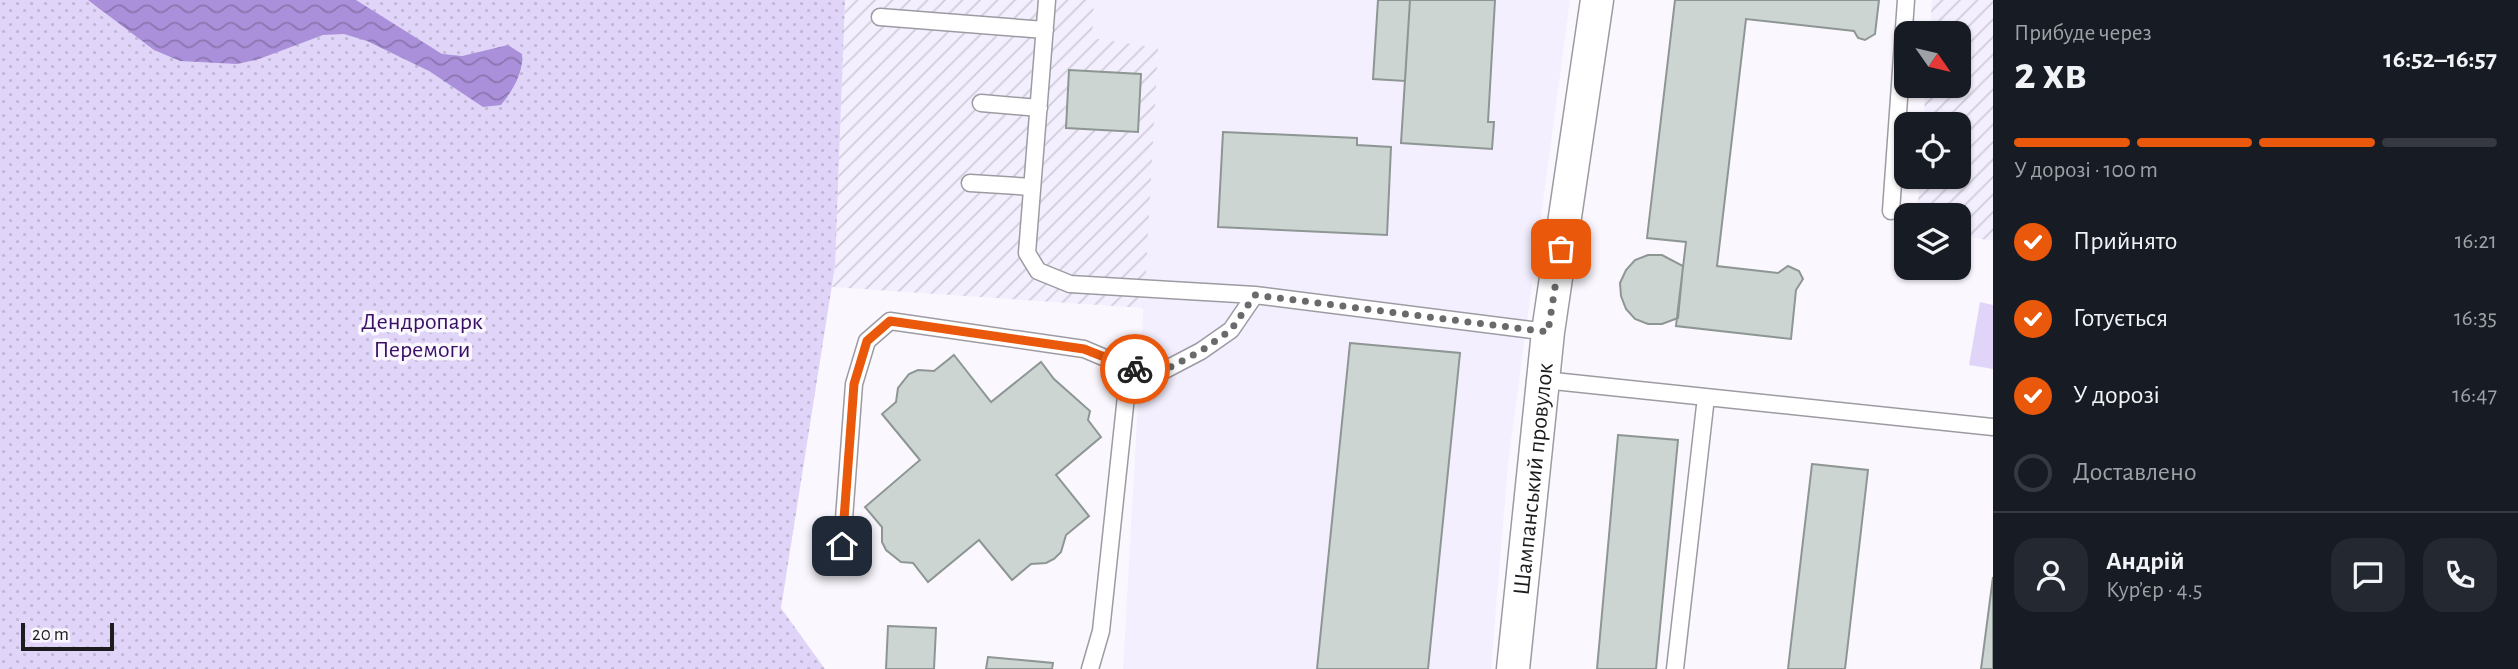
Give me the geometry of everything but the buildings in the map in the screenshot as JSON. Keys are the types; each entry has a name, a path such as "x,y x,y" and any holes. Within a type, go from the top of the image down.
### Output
{"street":[{"name":"Шампанський провулок","path":"1513,669 1548,332 1597,0"}],"lane":[{"path":"1047,0 1027,253 1038,271 1070,285 1255,295 1548,332"},
{"path":"1891,211 1906,0"},
{"path":"880,17 1045,30"},
{"path":"981,103 1039,108"},
{"path":"970,183 1032,187"},
{"path":"842,546 854,384 867,341 890,321 1084,349 1129,368 1159,373 1201,351 1231,330 1255,295"},
{"path":"1090,669 1101,631 1129,368"},
{"path":"1544,380 1993,427"},
{"path":"1675,669 1706,397"}],"shaded area":[{"path":"845,0 1094,0 1092,38 1158,48 1144,308 832,287"},
{"path":"1094,0 1570,0 1508,464 1491,669 1123,669 1158,49 1091,38"},
{"path":"1932,0 1993,0 1993,241 1971,237 1971,203 1918,203 1919,189 1971,189 1971,112 1924,112 1925,98 1971,98 1971,21 1931,21"}],"green space":[{"name":"Дендропарк Перемоги","path":"0,0 845,0 835,266 781,608 825,669 0,669"},
{"path":"1980,302 1993,305 1993,369 1969,365"}],"water":[{"path":"88,0 356,0 442,54 462,56 508,45 522,54 521,68 513,88 501,105 483,107 429,71 367,41 344,34 323,35 259,59 237,64 180,61 154,50"}],"way so far":[{"path":"1135,369 1159,373 1201,351 1231,330 1255,295 1548,332 1561,249"}],"route":[{"path":"842,546 854,384 867,341 890,321 1084,349 1135,369"}]}
